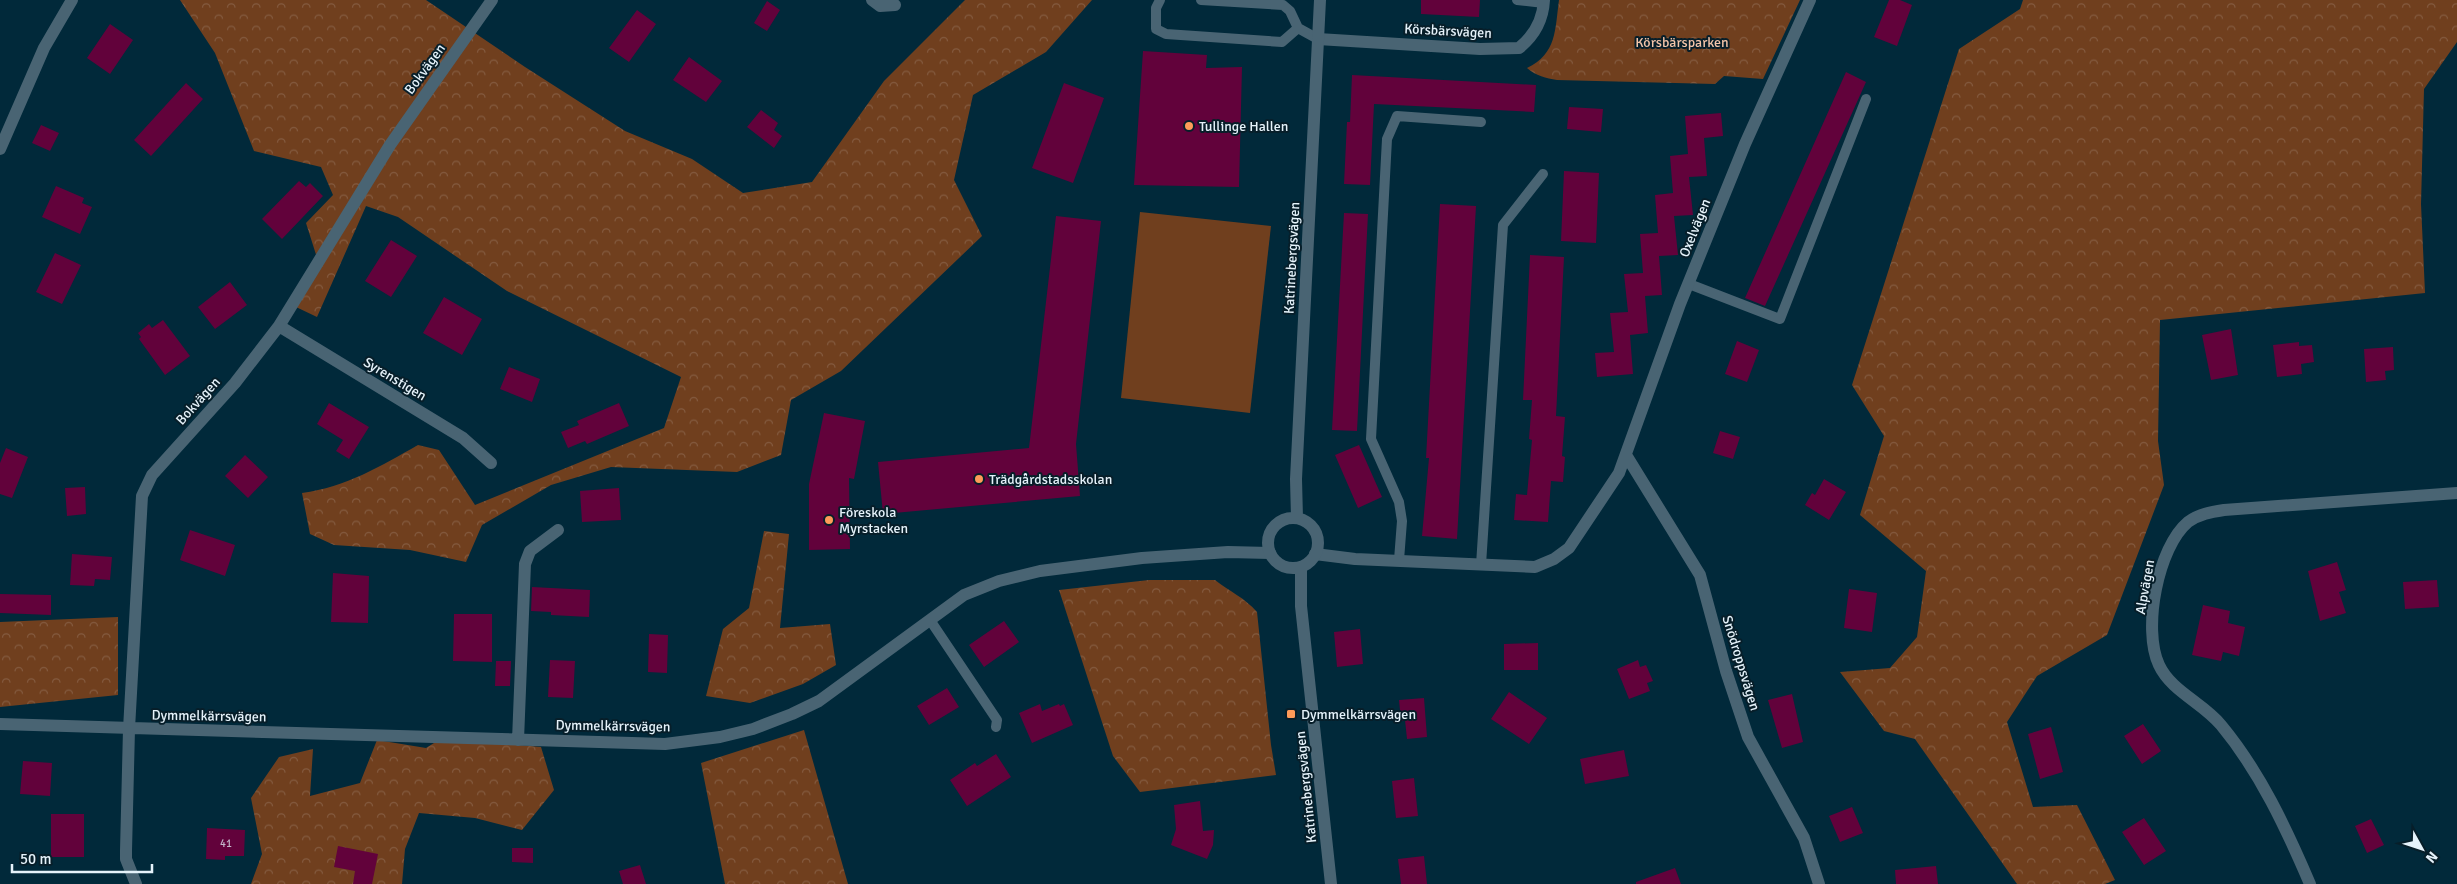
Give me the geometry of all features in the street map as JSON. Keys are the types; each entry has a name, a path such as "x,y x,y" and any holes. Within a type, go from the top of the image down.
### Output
{"street":[{"path":"0,149 44,48 72,0"},
{"name":"Bokvägen","path":"136,884 126,859 129,729 142,496 152,474 235,383 278,326 390,145 492,0"},
{"path":"872,0 880,6 895,6"},
{"name":"Katrinebergsvägen","path":"1296,518 1296,479 1320,0"},
{"name":"Oxelvägen","path":"1481,565 1534,567 1554,559 1569,548 1618,472 1689,284 1745,144 1810,0"},
{"name":"Körsbärsvägen","path":"1318,39 1480,49 1518,48 1534,32 1544,2"},
{"name":"Syrenstigen","path":"278,326 463,438 491,463"},
{"name":"Snödroppsvägen","path":"1626,455 1700,575 1726,671 1748,737 1804,838 1819,884"},
{"name":"Alpvägen","path":"2310,884 2292,843 2243,752 2220,723 2169,680 2159,666 2153,635 2154,607 2162,563 2170,545 2180,530 2202,514 2224,510 2457,494"},
{"path":"1296,518 1303,520 1313,528 1318,542 1315,554 1307,564 1283,566 1270,553 1268,539 1272,528 1282,520 1296,518"},
{"path":"518,740 524,564 530,551 558,530"},
{"name":"Dymmelkärrsvägen","path":"0,724 665,744 753,730 819,701 964,595 999,581 1040,571 1142,558 1228,552 1270,553"},
{"path":"1315,554 1355,559 1481,565"},
{"name":"Katrinebergsvägen","path":"1300,566 1302,606 1331,884"}],"lane":[{"path":"1160,0 1156,8 1156,29 1166,34 1282,42 1298,28"},
{"path":"1201,0 1283,5 1290,11 1298,28 1318,39"},
{"path":"1517,0 1544,2"},
{"path":"1689,284 1780,319 1866,99"},
{"path":"1399,560 1402,521 1398,502 1371,439 1387,139 1397,116 1481,122"},
{"path":"1481,565 1503,225 1543,174"},
{"path":"930,620 997,720 996,726"}],"green space":[{"path":"180,0 426,0 525,67 625,131 692,159 743,193 812,182 884,81 965,0 1092,0 1046,52 973,95 954,180 982,236 841,371 791,400 781,455 737,472 611,467 551,485 482,525 466,562 410,550 334,545 310,534 302,493 333,486 363,475 418,445 439,450 475,505 664,428 681,377 507,291 398,217 366,206 317,317 296,307 319,264 306,223 333,195 321,167 254,151 215,53"},
{"name":"Körsbärsparken","path":"1559,0 1800,0 1763,79 1724,76 1715,84 1557,80 1534,73 1527,68 1544,56 1553,40"},
{"path":"2023,0 2457,0 2457,42 2424,89 2421,204 2425,293 2160,320 2158,441 2164,485 2107,635 2037,676 2007,722 2033,807 2077,805 2115,880 2105,884 2017,884 1915,739 1884,731 1840,672 1890,668 1917,637 1926,571 1860,515 1884,436 1852,385 1959,49 2020,9"},
{"path":"1140,212 1271,226 1250,413 1121,398"},
{"path":"764,531 789,534 780,628 830,624 836,665 803,684 750,703 706,696 723,629 749,608"},
{"path":"1149,580 1215,580 1257,612 1276,775 1140,792 1113,756 1059,590"},
{"path":"118,617 118,695 0,707 0,622"},
{"path":"804,730 848,884 725,884 701,763"},
{"path":"442,738 541,747 554,790 522,830 475,818 419,813 405,849 402,884 251,884 262,854 251,798 279,757 313,749 310,796 360,783 377,740 426,748"}],"building":[{"path":"1421,0 1480,0 1479,17 1421,14"},
{"path":"1889,0 1900,0 1912,5 1897,46 1874,37"},
{"path":"767,1 780,10 767,31 754,23"},
{"path":"637,10 656,24 629,62 609,48"},
{"path":"110,24 133,40 110,74 87,58"},
{"name":"Tullinge Hallen","path":"1143,51 1207,55 1206,68 1242,67 1239,187 1134,185"},
{"path":"689,57 722,81 706,102 673,80"},
{"path":"1846,72 1866,82 1765,306 1745,298"},
{"path":"1352,75 1536,85 1534,112 1374,104 1370,185 1344,184 1347,122 1350,122"},
{"path":"186,83 203,99 151,156 134,140"},
{"path":"1064,83 1104,98 1073,183 1032,168"},
{"path":"1569,107 1603,109 1601,132 1567,129"},
{"path":"761,110 778,123 774,130 782,136 774,148 747,127"},
{"path":"1721,113 1723,136 1704,138 1707,176 1689,177 1693,215 1674,216 1678,255 1659,256 1662,295 1645,296 1648,333 1630,335 1633,374 1597,377 1595,353 1614,352 1610,313 1628,312 1624,274 1643,273 1640,234 1658,233 1655,195 1673,193 1670,156 1688,154 1685,116"},
{"path":"41,125 59,133 50,151 32,143"},
{"path":"1564,171 1599,173 1596,243 1561,241"},
{"path":"299,181 306,187 310,183 323,196 282,239 262,219"},
{"path":"56,186 84,198 82,203 92,207 80,234 42,217"},
{"path":"1440,204 1476,206 1457,539 1422,536 1429,458 1426,458"},
{"path":"1344,213 1368,214 1357,431 1332,430"},
{"path":"1056,216 1101,221 1076,444 1080,496 883,514 878,462 1029,448"},
{"path":"391,240 417,256 391,297 365,281"},
{"path":"55,253 81,265 62,304 36,292"},
{"path":"1530,255 1564,257 1556,416 1565,417 1562,456 1565,457 1563,482 1551,481 1548,522 1514,520 1516,494 1527,495 1532,440 1529,439 1532,400 1523,400"},
{"path":"230,282 247,305 215,329 198,307"},
{"path":"444,297 482,319 462,355 423,333"},
{"path":"163,320 190,356 165,375 139,339 141,337 138,333 149,324 152,328"},
{"path":"2231,329 2238,375 2211,380 2202,335"},
{"path":"1737,341 1759,350 1747,382 1725,374"},
{"path":"2299,342 2299,346 2312,345 2314,362 2301,364 2302,374 2277,377 2273,345"},
{"path":"2393,347 2394,370 2385,371 2386,380 2366,382 2364,349"},
{"path":"509,367 540,379 532,402 500,389"},
{"path":"329,403 369,427 349,459 336,451 343,440 317,424"},
{"path":"619,403 629,426 587,444 585,441 568,448 561,432 579,425 577,421"},
{"path":"824,413 865,421 854,479 849,478 850,549 809,550 809,484"},
{"path":"1720,431 1740,437 1733,459 1713,453"},
{"path":"1359,445 1382,497 1358,508 1335,455"},
{"path":"6,448 28,457 12,498 0,494 0,463"},
{"path":"245,455 268,477 248,498 225,476"},
{"path":"1824,479 1846,492 1829,520 1805,505 1812,493 1815,495"},
{"path":"85,487 86,514 67,516 65,488"},
{"path":"619,488 621,520 582,522 580,491"},
{"path":"190,530 235,545 225,576 180,560"},
{"path":"72,554 112,557 110,580 95,579 94,586 70,585"},
{"path":"2337,562 2346,590 2339,592 2346,613 2320,621 2308,571"},
{"path":"333,573 369,576 368,623 331,622"},
{"path":"2437,580 2439,607 2405,609 2403,582"},
{"path":"532,587 590,590 589,617 551,615 551,612 531,611"},
{"path":"1849,589 1877,593 1872,632 1844,628"},
{"path":"0,594 51,595 51,615 0,613"},
{"path":"2203,605 2230,611 2228,623 2245,627 2239,656 2223,652 2221,661 2192,655"},
{"path":"454,614 492,614 492,662 453,661"},
{"path":"1004,621 1019,642 984,667 969,645"},
{"path":"1360,629 1363,664 1337,667 1334,632"},
{"path":"649,634 668,635 667,673 648,672"},
{"path":"1538,643 1538,670 1504,670 1504,644"},
{"path":"550,660 575,661 573,698 548,697"},
{"path":"1638,660 1640,667 1646,665 1653,681 1647,683 1650,691 1629,699 1617,669"},
{"path":"496,661 511,661 510,686 495,686"},
{"path":"947,688 959,707 929,725 917,706"},
{"path":"1509,692 1547,718 1529,744 1491,719"},
{"path":"1792,694 1803,742 1782,748 1768,700"},
{"path":"1424,698 1427,737 1407,739 1405,720 1401,721 1399,700"},
{"path":"1040,704 1042,711 1059,704 1060,706 1064,704 1073,725 1032,743 1019,713"},
{"path":"2143,724 2161,751 2142,764 2124,736"},
{"path":"2051,727 2063,772 2040,779 2028,734"},
{"path":"1624,750 1629,776 1585,784 1580,759"},
{"path":"996,754 1011,777 967,806 950,780 975,763 977,766"},
{"path":"23,761 52,763 50,796 20,794"},
{"path":"1414,778 1418,816 1396,818 1392,781"},
{"path":"1200,801 1203,831 1214,830 1213,845 1207,859 1171,845 1176,829 1174,805"},
{"path":"1852,807 1863,833 1840,842 1829,816"},
{"path":"51,814 84,814 84,857 51,857"},
{"path":"2144,818 2166,851 2144,865 2122,832"},
{"path":"2371,819 2384,845 2367,853 2355,826"},
{"path":"207,828 245,830 244,856 225,856 225,860 206,859"},
{"path":"338,846 378,854 372,884 353,884 355,871 334,867"},
{"path":"512,848 533,848 533,863 512,862"},
{"path":"1424,856 1427,884 1401,884 1398,859"},
{"path":"640,865 646,884 623,884 619,871"},
{"path":"1936,866 1938,884 1896,884 1895,870"},
{"path":"1675,868 1681,884 1636,884 1636,882"}],"place":[{"name":"Tullinge Hallen","path":"1189,126"},
{"name":"Trädgårdstadsskolan","path":"979,479"},
{"name":"Föreskola Myrstacken","path":"829,520"},
{"name":"Dymmelkärrsvägen","path":"1291,714"}]}
